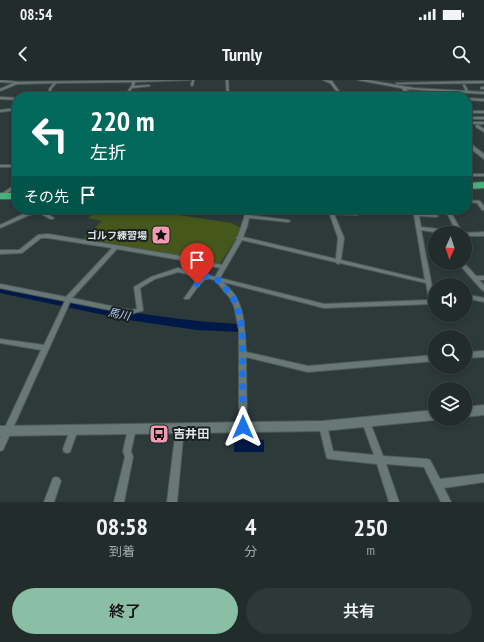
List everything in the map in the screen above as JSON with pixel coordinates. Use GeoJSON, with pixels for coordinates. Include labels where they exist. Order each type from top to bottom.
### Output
{"type":"FeatureCollection","features":[{"type":"Feature","properties":{"kind":"highway"},"geometry":{"type":"LineString","coordinates":[[472,187],[484,187]]}},
{"type":"Feature","properties":{"kind":"highway"},"geometry":{"type":"LineString","coordinates":[[0,197],[12,196]]}},
{"type":"Feature","properties":{"kind":"highway"},"geometry":{"type":"LineString","coordinates":[[0,197],[12,198]]}},
{"type":"Feature","properties":{"kind":"street"},"geometry":{"type":"LineString","coordinates":[[0,90],[24,80]]}},
{"type":"Feature","properties":{"kind":"street"},"geometry":{"type":"LineString","coordinates":[[128,92],[132,87],[133,80]]}},
{"type":"Feature","properties":{"kind":"street"},"geometry":{"type":"LineString","coordinates":[[0,82],[188,80]]}},
{"type":"Feature","properties":{"kind":"street"},"geometry":{"type":"LineString","coordinates":[[192,85],[193,80]]}},
{"type":"Feature","properties":{"kind":"street"},"geometry":{"type":"LineString","coordinates":[[227,80],[228,92]]}},
{"type":"Feature","properties":{"kind":"street"},"geometry":{"type":"LineString","coordinates":[[324,80],[331,82],[338,92]]}},
{"type":"Feature","properties":{"kind":"street"},"geometry":{"type":"LineString","coordinates":[[360,80],[421,90],[430,88],[468,92]]}},
{"type":"Feature","properties":{"kind":"street"},"geometry":{"type":"LineString","coordinates":[[436,80],[448,91]]}},
{"type":"Feature","properties":{"kind":"street"},"geometry":{"type":"LineString","coordinates":[[395,81],[408,92]]}},
{"type":"Feature","properties":{"kind":"street"},"geometry":{"type":"LineString","coordinates":[[395,81],[412,83],[482,82]]}},
{"type":"Feature","properties":{"kind":"street"},"geometry":{"type":"LineString","coordinates":[[50,92],[50,88],[56,82]]}},
{"type":"Feature","properties":{"kind":"street"},"geometry":{"type":"LineString","coordinates":[[427,82],[433,92]]}},
{"type":"Feature","properties":{"kind":"street"},"geometry":{"type":"LineString","coordinates":[[412,83],[421,90]]}},
{"type":"Feature","properties":{"kind":"street"},"geometry":{"type":"LineString","coordinates":[[132,87],[149,86]]}},
{"type":"Feature","properties":{"kind":"street"},"geometry":{"type":"LineString","coordinates":[[464,86],[468,92]]}},
{"type":"Feature","properties":{"kind":"street"},"geometry":{"type":"LineString","coordinates":[[472,92],[484,93]]}},
{"type":"Feature","properties":{"kind":"street"},"geometry":{"type":"LineString","coordinates":[[0,98],[12,99]]}},
{"type":"Feature","properties":{"kind":"street"},"geometry":{"type":"LineString","coordinates":[[472,100],[484,100]]}},
{"type":"Feature","properties":{"kind":"street"},"geometry":{"type":"LineString","coordinates":[[0,110],[12,109]]}},
{"type":"Feature","properties":{"kind":"street"},"geometry":{"type":"LineString","coordinates":[[472,112],[484,112]]}},
{"type":"Feature","properties":{"kind":"street"},"geometry":{"type":"LineString","coordinates":[[472,118],[484,118]]}},
{"type":"Feature","properties":{"kind":"street"},"geometry":{"type":"LineString","coordinates":[[472,125],[484,124]]}},
{"type":"Feature","properties":{"kind":"street"},"geometry":{"type":"LineString","coordinates":[[472,126],[484,124]]}},
{"type":"Feature","properties":{"kind":"street"},"geometry":{"type":"LineString","coordinates":[[477,126],[484,131]]}},
{"type":"Feature","properties":{"kind":"street"},"geometry":{"type":"LineString","coordinates":[[472,146],[484,157]]}},
{"type":"Feature","properties":{"kind":"street"},"geometry":{"type":"LineString","coordinates":[[0,166],[12,166]]}},
{"type":"Feature","properties":{"kind":"street"},"geometry":{"type":"LineString","coordinates":[[472,175],[484,175]]}},
{"type":"Feature","properties":{"kind":"street"},"geometry":{"type":"LineString","coordinates":[[0,197],[12,189]]}},
{"type":"Feature","properties":{"kind":"street"},"geometry":{"type":"LineString","coordinates":[[472,201],[478,202],[484,209]]}},
{"type":"Feature","properties":{"kind":"street"},"geometry":{"type":"LineString","coordinates":[[0,227],[28,214]]}},
{"type":"Feature","properties":{"kind":"street"},"geometry":{"type":"LineString","coordinates":[[45,214],[52,218]]}},
{"type":"Feature","properties":{"kind":"street"},"geometry":{"type":"LineString","coordinates":[[332,214],[341,238],[338,262]]}},
{"type":"Feature","properties":{"kind":"street"},"geometry":{"type":"LineString","coordinates":[[239,238],[428,282],[416,214]]}},
{"type":"Feature","properties":{"kind":"street"},"geometry":{"type":"LineString","coordinates":[[450,214],[456,226]]}},
{"type":"Feature","properties":{"kind":"street"},"geometry":{"type":"LineString","coordinates":[[217,279],[244,229],[248,216],[288,221]]}},
{"type":"Feature","properties":{"kind":"street"},"geometry":{"type":"LineString","coordinates":[[418,228],[428,230]]}},
{"type":"Feature","properties":{"kind":"street"},"geometry":{"type":"LineString","coordinates":[[472,234],[484,234]]}},
{"type":"Feature","properties":{"kind":"street"},"geometry":{"type":"LineString","coordinates":[[0,252],[20,252],[37,238],[43,236],[181,258],[223,268]]}},
{"type":"Feature","properties":{"kind":"street"},"geometry":{"type":"LineString","coordinates":[[0,447],[4,431],[70,296],[116,247]]}},
{"type":"Feature","properties":{"kind":"street"},"geometry":{"type":"LineString","coordinates":[[178,270],[181,258]]}},
{"type":"Feature","properties":{"kind":"street"},"geometry":{"type":"LineString","coordinates":[[0,286],[67,302],[130,312],[140,310],[137,287],[153,278],[178,270],[324,306],[428,302]]}},
{"type":"Feature","properties":{"kind":"street"},"geometry":{"type":"LineString","coordinates":[[467,270],[484,289]]}},
{"type":"Feature","properties":{"kind":"street"},"geometry":{"type":"LineString","coordinates":[[187,298],[205,276]]}},
{"type":"Feature","properties":{"kind":"street"},"geometry":{"type":"LineString","coordinates":[[474,278],[484,278]]}},
{"type":"Feature","properties":{"kind":"street"},"geometry":{"type":"LineString","coordinates":[[217,279],[233,297],[237,306],[242,330],[243,427]]}},
{"type":"Feature","properties":{"kind":"street"},"geometry":{"type":"LineString","coordinates":[[472,297],[484,300]]}},
{"type":"Feature","properties":{"kind":"street"},"geometry":{"type":"LineString","coordinates":[[0,341],[45,348]]}},
{"type":"Feature","properties":{"kind":"street"},"geometry":{"type":"LineString","coordinates":[[242,354],[308,368],[428,359]]}},
{"type":"Feature","properties":{"kind":"street"},"geometry":{"type":"LineString","coordinates":[[472,355],[484,354]]}},
{"type":"Feature","properties":{"kind":"street"},"geometry":{"type":"LineString","coordinates":[[472,411],[484,410]]}},
{"type":"Feature","properties":{"kind":"street"},"geometry":{"type":"LineString","coordinates":[[4,431],[323,426],[428,416]]}},
{"type":"Feature","properties":{"kind":"street"},"geometry":{"type":"LineString","coordinates":[[366,422],[394,502]]}},
{"type":"Feature","properties":{"kind":"street"},"geometry":{"type":"LineString","coordinates":[[323,426],[330,455],[427,464],[446,502]]}},
{"type":"Feature","properties":{"kind":"street"},"geometry":{"type":"LineString","coordinates":[[172,502],[180,428]]}},
{"type":"Feature","properties":{"kind":"street"},"geometry":{"type":"LineString","coordinates":[[119,502],[129,457],[127,451],[132,429]]}},
{"type":"Feature","properties":{"kind":"street"},"geometry":{"type":"LineString","coordinates":[[67,449],[74,430]]}},
{"type":"Feature","properties":{"kind":"street"},"geometry":{"type":"LineString","coordinates":[[438,484],[484,478]]}},
{"type":"Feature","properties":{"kind":"street"},"geometry":{"type":"LineString","coordinates":[[49,502],[56,481]]}},
{"type":"Feature","properties":{"kind":"green space"},"geometry":{"type":"Polygon","coordinates":[[[92,214],[172,214],[232,223],[242,229],[219,265],[82,240],[102,221],[88,218],[92,214]]]}},
{"type":"Feature","properties":{"kind":"water"},"geometry":{"type":"Polygon","coordinates":[[[234,440],[264,440],[264,452],[234,452],[234,440]]]}},
{"type":"Feature","properties":{"kind":"waterway","name":"馬川"},"geometry":{"type":"LineString","coordinates":[[0,290],[128,316],[197,326],[240,328]]}},
{"type":"Feature","properties":{"kind":"place","name":"ゴルフ練習場"},"geometry":{"type":"Point","coordinates":[161,235]}},
{"type":"Feature","properties":{"kind":"place","name":"吉井田"},"geometry":{"type":"Point","coordinates":[159,434]}},
{"type":"Feature","properties":{"kind":"route"},"geometry":{"type":"LineString","coordinates":[[197,284],[205,276],[217,279],[233,297],[237,306],[242,330],[243,427]]}}]}
